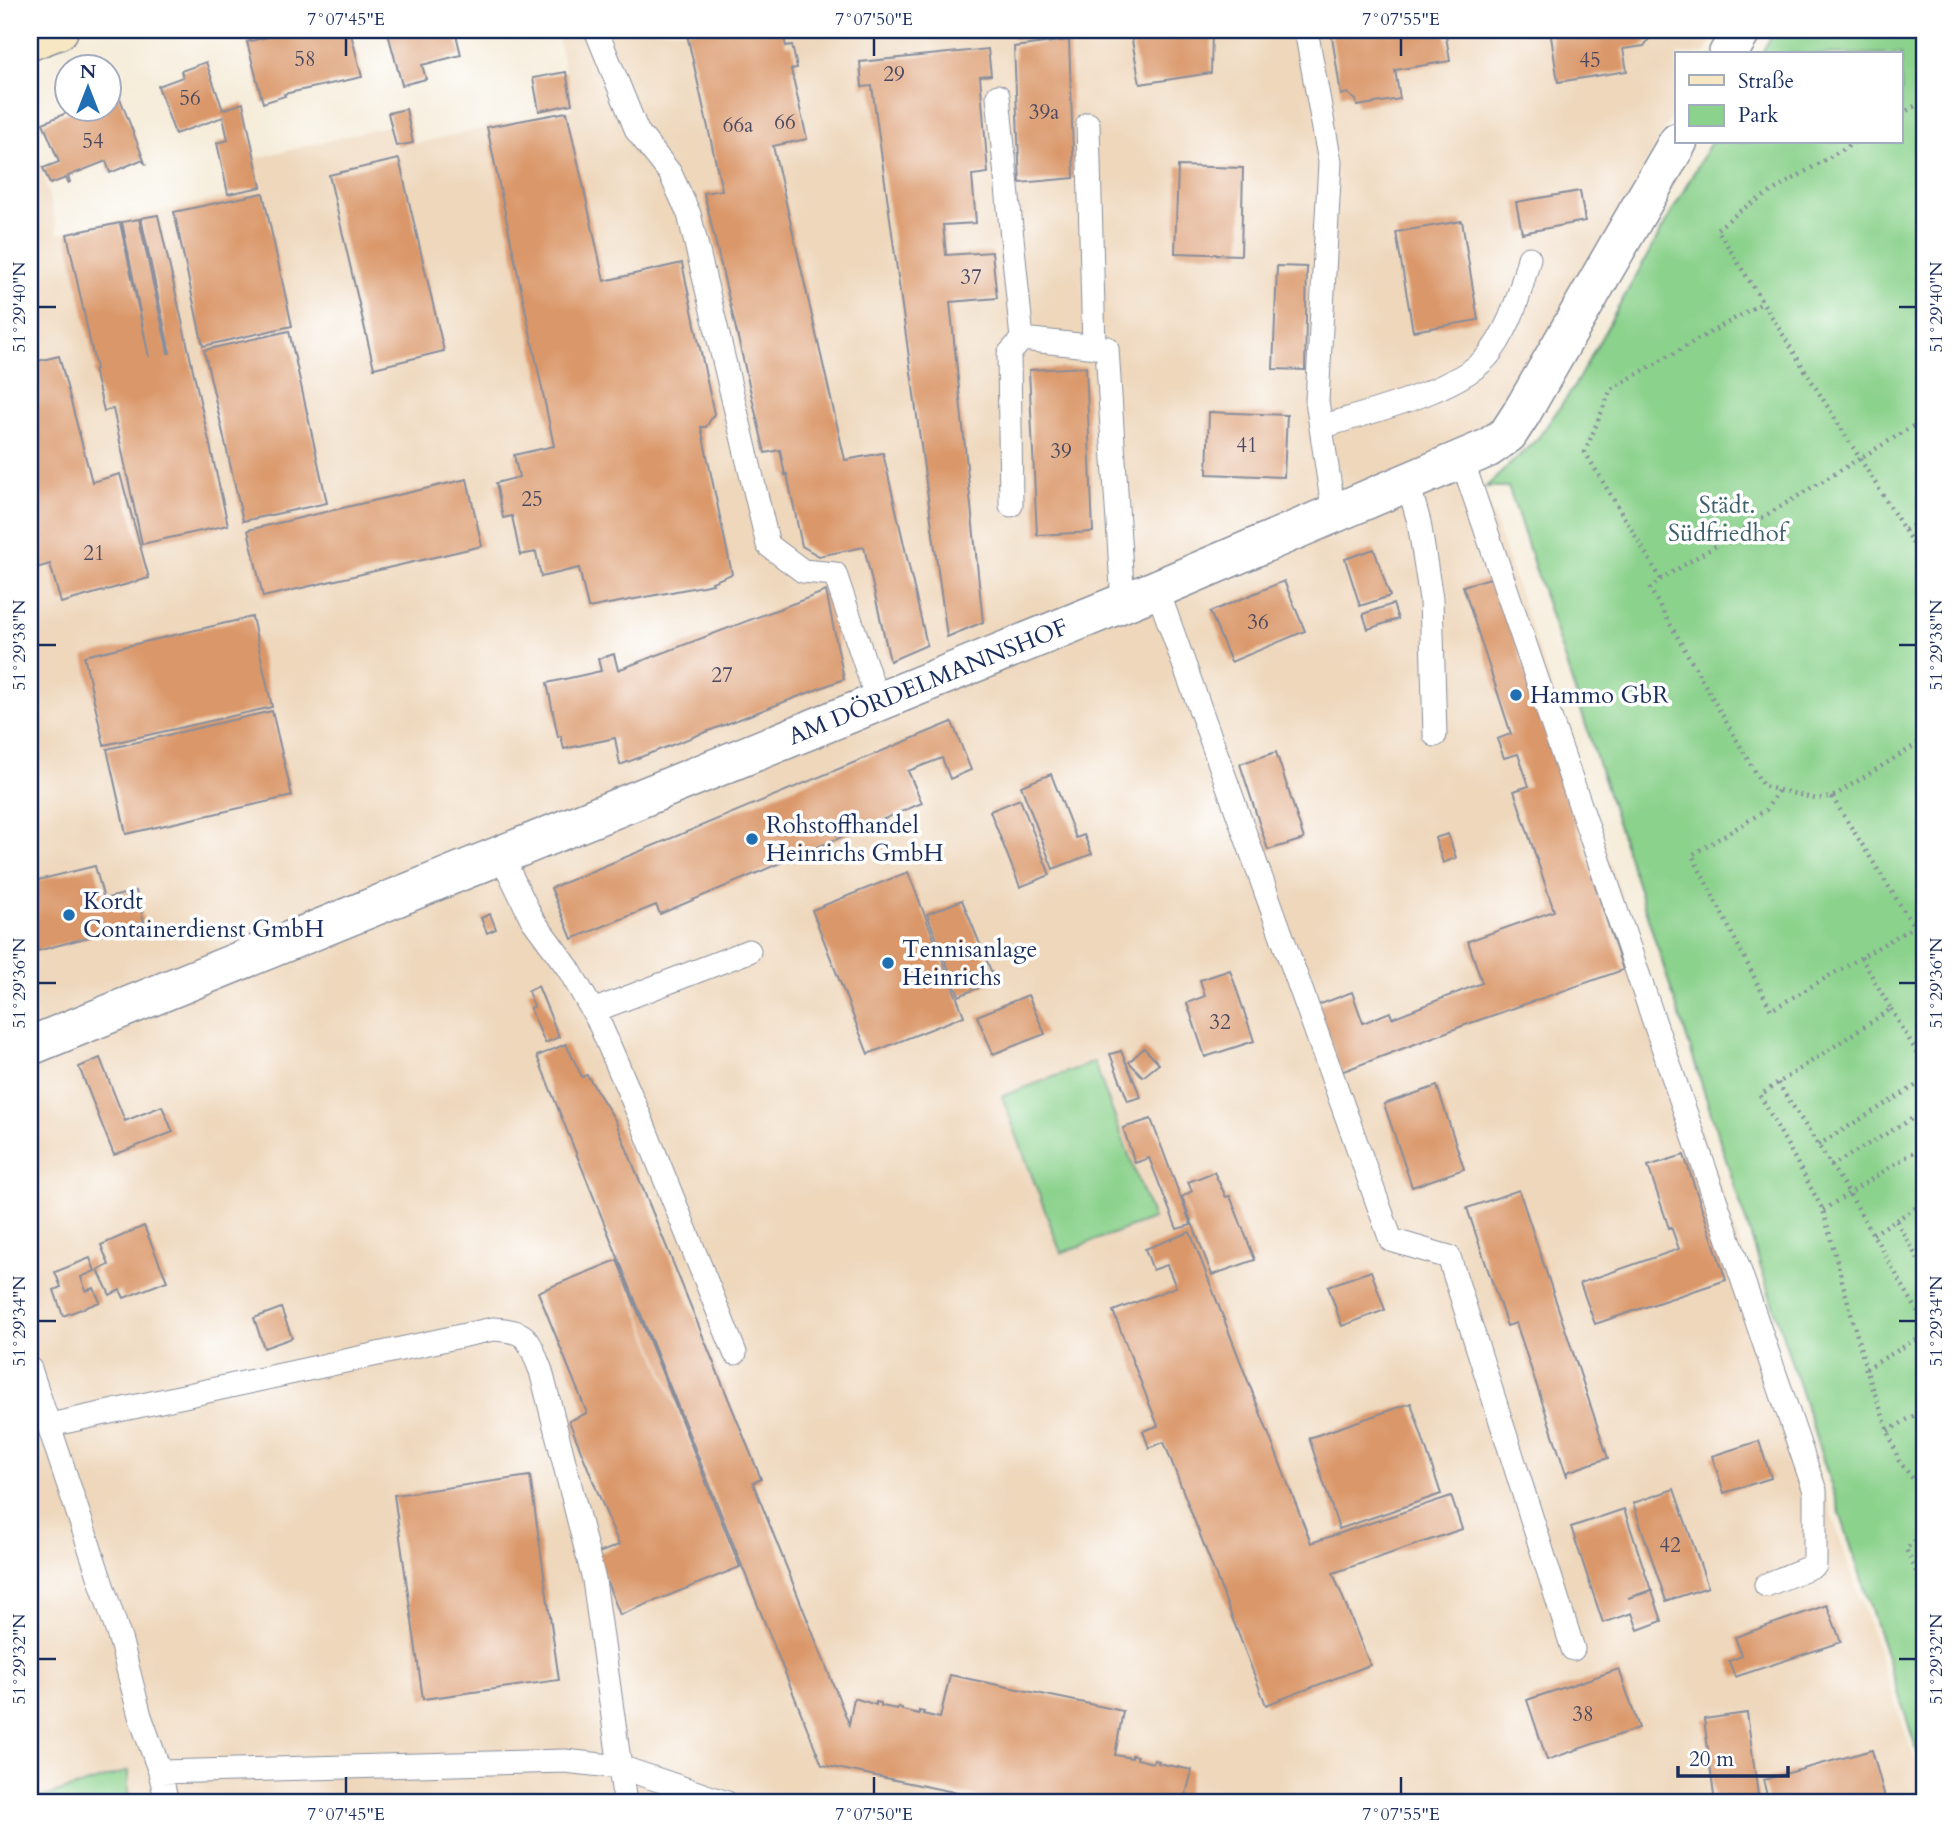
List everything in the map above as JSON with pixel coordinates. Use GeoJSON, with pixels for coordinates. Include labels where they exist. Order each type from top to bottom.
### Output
{"type":"FeatureCollection","features":[{"type":"Feature","properties":{"kind":"street"},"geometry":{"type":"LineString","coordinates":[[1729,52],[1742,30]]}},
{"type":"Feature","properties":{"kind":"street","name":"AM DÖRDELMANNSHOF"},"geometry":{"type":"LineString","coordinates":[[30,1046],[1140,596],[1488,448],[1508,434],[1677,144]]}},
{"type":"Feature","properties":{"kind":"lane"},"geometry":{"type":"LineString","coordinates":[[596,30],[637,131],[670,173],[690,214],[768,545],[803,571],[835,573],[878,702]]}},
{"type":"Feature","properties":{"kind":"lane"},"geometry":{"type":"LineString","coordinates":[[1306,30],[1330,162],[1317,401],[1334,514]]}},
{"type":"Feature","properties":{"kind":"lane"},"geometry":{"type":"LineString","coordinates":[[998,96],[1022,339],[1009,354],[1011,505]]}},
{"type":"Feature","properties":{"kind":"lane"},"geometry":{"type":"LineString","coordinates":[[1088,124],[1094,346]]}},
{"type":"Feature","properties":{"kind":"lane"},"geometry":{"type":"LineString","coordinates":[[1321,427],[1425,392],[1462,376],[1490,354],[1515,311],[1529,258]]}},
{"type":"Feature","properties":{"kind":"lane"},"geometry":{"type":"LineString","coordinates":[[1022,339],[1107,348],[1140,596],[1391,1240],[1449,1257],[1573,1649]]}},
{"type":"Feature","properties":{"kind":"lane"},"geometry":{"type":"LineString","coordinates":[[1462,460],[1815,1491],[1815,1565],[1766,1585]]}},
{"type":"Feature","properties":{"kind":"lane"},"geometry":{"type":"LineString","coordinates":[[1408,484],[1419,522],[1431,599],[1436,735]]}},
{"type":"Feature","properties":{"kind":"lane"},"geometry":{"type":"LineString","coordinates":[[501,855],[532,919],[568,968],[593,1011],[640,1117],[735,1353]]}},
{"type":"Feature","properties":{"kind":"lane"},"geometry":{"type":"LineString","coordinates":[[593,1011],[749,951]]}},
{"type":"Feature","properties":{"kind":"lane"},"geometry":{"type":"LineString","coordinates":[[50,1425],[493,1329],[515,1331],[528,1340],[541,1371],[594,1580],[625,1803]]}},
{"type":"Feature","properties":{"kind":"lane"},"geometry":{"type":"LineString","coordinates":[[30,1369],[121,1642],[167,1803]]}},
{"type":"Feature","properties":{"kind":"lane"},"geometry":{"type":"LineString","coordinates":[[160,1772],[565,1761],[620,1767],[727,1803]]}},
{"type":"Feature","properties":{"kind":"path"},"geometry":{"type":"LineString","coordinates":[[1902,113],[1925,100]]}},
{"type":"Feature","properties":{"kind":"path"},"geometry":{"type":"LineString","coordinates":[[1852,144],[1744,208],[1717,229],[1925,563]]}},
{"type":"Feature","properties":{"kind":"path"},"geometry":{"type":"LineString","coordinates":[[1661,579],[1585,452],[1611,389],[1762,303]]}},
{"type":"Feature","properties":{"kind":"path"},"geometry":{"type":"LineString","coordinates":[[1925,419],[1661,579],[1650,589],[1763,786],[1816,799],[1832,797],[1925,739]]}},
{"type":"Feature","properties":{"kind":"path"},"geometry":{"type":"LineString","coordinates":[[1905,530],[1925,519]]}},
{"type":"Feature","properties":{"kind":"path"},"geometry":{"type":"LineString","coordinates":[[1778,791],[1766,810],[1692,855],[1771,1010],[1925,920]]}},
{"type":"Feature","properties":{"kind":"path"},"geometry":{"type":"LineString","coordinates":[[1832,797],[1925,944]]}},
{"type":"Feature","properties":{"kind":"path"},"geometry":{"type":"LineString","coordinates":[[1861,957],[1925,1066]]}},
{"type":"Feature","properties":{"kind":"path"},"geometry":{"type":"LineString","coordinates":[[1891,1009],[1760,1095],[1823,1210],[1866,1369],[1888,1431],[1899,1461],[1925,1494]]}},
{"type":"Feature","properties":{"kind":"path"},"geometry":{"type":"LineString","coordinates":[[1818,1146],[1925,1080]]}},
{"type":"Feature","properties":{"kind":"path"},"geometry":{"type":"LineString","coordinates":[[1778,1083],[1849,1193],[1925,1324]]}},
{"type":"Feature","properties":{"kind":"path"},"geometry":{"type":"LineString","coordinates":[[1831,1166],[1925,1111]]}},
{"type":"Feature","properties":{"kind":"path"},"geometry":{"type":"LineString","coordinates":[[1823,1210],[1925,1145]]}},
{"type":"Feature","properties":{"kind":"path"},"geometry":{"type":"LineString","coordinates":[[1873,1234],[1925,1202]]}},
{"type":"Feature","properties":{"kind":"path"},"geometry":{"type":"LineString","coordinates":[[1896,1220],[1925,1272]]}},
{"type":"Feature","properties":{"kind":"path"},"geometry":{"type":"LineString","coordinates":[[1866,1369],[1925,1334]]}},
{"type":"Feature","properties":{"kind":"path"},"geometry":{"type":"LineString","coordinates":[[1888,1431],[1925,1409]]}},
{"type":"Feature","properties":{"kind":"path"},"geometry":{"type":"LineString","coordinates":[[1925,1531],[1906,1549],[1925,1592]]}},
{"type":"Feature","properties":{"kind":"shaded area"},"geometry":{"type":"Polygon","coordinates":[[[557,30],[922,30],[924,39],[1003,30],[1717,30],[1705,52],[1675,52],[1675,110],[1518,407],[1469,446],[1925,1790],[1925,1803],[128,1803],[128,1771],[30,1801],[30,141],[40,163],[59,234],[263,188],[257,158],[388,126],[395,148],[572,109],[557,30]]]}},
{"type":"Feature","properties":{"kind":"green space","name":"Städt. Südfriedhof"},"geometry":{"type":"Polygon","coordinates":[[[1775,30],[1925,30],[1925,1776],[1517,512],[1508,487],[1486,487],[1538,438],[1572,390],[1710,144],[1902,144],[1902,52],[1762,52],[1775,30]]]}},
{"type":"Feature","properties":{"kind":"green space"},"geometry":{"type":"Polygon","coordinates":[[[1094,1062],[1153,1219],[1061,1253],[1002,1096],[1094,1062]]]}},
{"type":"Feature","properties":{"kind":"green space"},"geometry":{"type":"Polygon","coordinates":[[[128,1771],[128,1803],[30,1803],[30,1801],[128,1771]]]}},
{"type":"Feature","properties":{"kind":"building"},"geometry":{"type":"Polygon","coordinates":[[[294,30],[350,30],[362,77],[284,94],[285,96],[263,103],[247,42],[294,30]]]}},
{"type":"Feature","properties":{"kind":"building"},"geometry":{"type":"Polygon","coordinates":[[[387,30],[455,30],[461,55],[422,65],[426,79],[402,85],[387,30]]]}},
{"type":"Feature","properties":{"kind":"building"},"geometry":{"type":"Polygon","coordinates":[[[686,30],[782,30],[786,46],[792,45],[797,68],[791,69],[807,139],[773,146],[845,460],[883,453],[927,645],[890,661],[864,547],[819,556],[802,546],[780,450],[765,453],[704,193],[722,190],[686,30]]]}},
{"type":"Feature","properties":{"kind":"building"},"geometry":{"type":"Polygon","coordinates":[[[1013,30],[1051,30],[1051,35],[1013,39],[1013,30]]]}},
{"type":"Feature","properties":{"kind":"building"},"geometry":{"type":"Polygon","coordinates":[[[1107,30],[1146,30],[1146,33],[1163,30],[1212,30],[1211,73],[1140,84],[1131,35],[1107,39],[1107,30]]]}},
{"type":"Feature","properties":{"kind":"building"},"geometry":{"type":"Polygon","coordinates":[[[1331,30],[1445,30],[1450,61],[1395,70],[1400,99],[1357,106],[1356,100],[1347,93],[1341,95],[1331,30]]]}},
{"type":"Feature","properties":{"kind":"building"},"geometry":{"type":"Polygon","coordinates":[[[1550,30],[1655,30],[1644,46],[1623,49],[1627,71],[1558,82],[1550,30]]]}},
{"type":"Feature","properties":{"kind":"building"},"geometry":{"type":"Polygon","coordinates":[[[1069,40],[1074,178],[1020,183],[1014,47],[1069,40]]]}},
{"type":"Feature","properties":{"kind":"building"},"geometry":{"type":"Polygon","coordinates":[[[988,49],[991,75],[980,76],[988,173],[972,175],[976,223],[943,225],[946,255],[992,252],[997,298],[950,302],[983,622],[947,637],[872,86],[862,87],[860,62],[988,49]]]}},
{"type":"Feature","properties":{"kind":"building"},"geometry":{"type":"Polygon","coordinates":[[[206,62],[223,110],[243,103],[261,187],[228,194],[217,143],[228,140],[223,117],[175,134],[158,86],[183,77],[181,71],[206,62]]]}},
{"type":"Feature","properties":{"kind":"building"},"geometry":{"type":"Polygon","coordinates":[[[566,72],[572,104],[539,111],[533,78],[566,72]]]}},
{"type":"Feature","properties":{"kind":"building"},"geometry":{"type":"Polygon","coordinates":[[[122,103],[145,163],[141,160],[110,173],[106,161],[68,176],[68,183],[66,178],[50,184],[43,168],[59,162],[43,123],[52,119],[52,122],[122,122],[122,103]]]}},
{"type":"Feature","properties":{"kind":"building"},"geometry":{"type":"Polygon","coordinates":[[[406,109],[413,143],[396,146],[388,113],[406,109]]]}},
{"type":"Feature","properties":{"kind":"building"},"geometry":{"type":"Polygon","coordinates":[[[567,112],[604,281],[682,263],[714,414],[706,427],[701,427],[732,574],[712,582],[713,584],[588,608],[579,568],[541,577],[536,552],[520,555],[512,516],[503,518],[496,483],[519,477],[514,455],[554,446],[487,127],[567,112]]]}},
{"type":"Feature","properties":{"kind":"building"},"geometry":{"type":"Polygon","coordinates":[[[399,159],[444,351],[374,368],[329,175],[399,159]]]}},
{"type":"Feature","properties":{"kind":"building"},"geometry":{"type":"Polygon","coordinates":[[[1178,166],[1243,168],[1241,255],[1175,253],[1178,166]]]}},
{"type":"Feature","properties":{"kind":"building"},"geometry":{"type":"Polygon","coordinates":[[[1580,191],[1585,221],[1522,233],[1516,202],[1580,191]]]}},
{"type":"Feature","properties":{"kind":"building"},"geometry":{"type":"Polygon","coordinates":[[[263,193],[292,326],[203,346],[174,212],[263,193]]]}},
{"type":"Feature","properties":{"kind":"building"},"geometry":{"type":"Polygon","coordinates":[[[158,215],[228,525],[142,544],[113,409],[104,411],[94,370],[96,369],[67,234],[120,223],[149,357],[122,222],[139,219],[170,353],[141,218],[158,215]]]}},
{"type":"Feature","properties":{"kind":"building"},"geometry":{"type":"Polygon","coordinates":[[[1462,221],[1478,320],[1413,331],[1396,232],[1462,221]]]}},
{"type":"Feature","properties":{"kind":"building"},"geometry":{"type":"Polygon","coordinates":[[[1277,266],[1307,267],[1305,370],[1273,369],[1277,266]]]}},
{"type":"Feature","properties":{"kind":"building"},"geometry":{"type":"Polygon","coordinates":[[[289,331],[327,503],[243,521],[204,350],[289,331]]]}},
{"type":"Feature","properties":{"kind":"building"},"geometry":{"type":"Polygon","coordinates":[[[59,356],[92,482],[120,474],[149,578],[61,603],[50,564],[30,570],[30,363],[59,356]]]}},
{"type":"Feature","properties":{"kind":"building"},"geometry":{"type":"Polygon","coordinates":[[[1086,367],[1093,532],[1037,535],[1029,370],[1086,367]]]}},
{"type":"Feature","properties":{"kind":"building"},"geometry":{"type":"Polygon","coordinates":[[[1209,412],[1287,415],[1284,477],[1207,474],[1209,412]]]}},
{"type":"Feature","properties":{"kind":"building"},"geometry":{"type":"Polygon","coordinates":[[[467,479],[482,546],[263,597],[248,530],[467,479]]]}},
{"type":"Feature","properties":{"kind":"building"},"geometry":{"type":"Polygon","coordinates":[[[1374,549],[1390,596],[1360,606],[1345,559],[1374,549]]]}},
{"type":"Feature","properties":{"kind":"building"},"geometry":{"type":"Polygon","coordinates":[[[1494,577],[1623,970],[1341,1072],[1318,1005],[1352,992],[1363,1023],[1390,1012],[1392,1018],[1482,983],[1468,941],[1554,911],[1514,791],[1529,786],[1518,754],[1504,758],[1497,739],[1511,734],[1463,586],[1494,577]]]}},
{"type":"Feature","properties":{"kind":"building"},"geometry":{"type":"Polygon","coordinates":[[[1284,581],[1305,631],[1231,662],[1210,612],[1284,581]]]}},
{"type":"Feature","properties":{"kind":"building"},"geometry":{"type":"Polygon","coordinates":[[[826,591],[844,679],[620,765],[615,738],[564,749],[561,736],[558,737],[547,683],[601,671],[598,659],[614,654],[618,670],[826,591]]]}},
{"type":"Feature","properties":{"kind":"building"},"geometry":{"type":"Polygon","coordinates":[[[1393,604],[1398,619],[1368,629],[1363,614],[1393,604]]]}},
{"type":"Feature","properties":{"kind":"building"},"geometry":{"type":"Polygon","coordinates":[[[252,617],[272,707],[104,745],[84,656],[252,617]]]}},
{"type":"Feature","properties":{"kind":"building"},"geometry":{"type":"Polygon","coordinates":[[[272,711],[292,796],[126,834],[107,749],[272,711]]]}},
{"type":"Feature","properties":{"kind":"building"},"geometry":{"type":"Polygon","coordinates":[[[952,722],[971,770],[950,779],[942,758],[908,771],[922,803],[660,914],[656,905],[572,939],[551,888],[952,722]]]}},
{"type":"Feature","properties":{"kind":"building"},"geometry":{"type":"Polygon","coordinates":[[[1276,752],[1304,839],[1268,850],[1240,764],[1276,752]]]}},
{"type":"Feature","properties":{"kind":"building"},"geometry":{"type":"Polygon","coordinates":[[[1051,774],[1076,838],[1084,835],[1092,854],[1053,869],[1021,786],[1051,774]]]}},
{"type":"Feature","properties":{"kind":"building"},"geometry":{"type":"Polygon","coordinates":[[[1020,799],[1050,875],[1020,887],[990,811],[1020,799]]]}},
{"type":"Feature","properties":{"kind":"building"},"geometry":{"type":"Polygon","coordinates":[[[1448,834],[1456,858],[1443,863],[1435,838],[1448,834]]]}},
{"type":"Feature","properties":{"kind":"building","name":"Kordt Containerdienst GmbH"},"geometry":{"type":"Polygon","coordinates":[[[95,866],[104,899],[136,891],[144,922],[30,953],[30,882],[95,866]]]}},
{"type":"Feature","properties":{"kind":"building","name":"Tennisanlage Heinrichs"},"geometry":{"type":"Polygon","coordinates":[[[908,872],[964,1016],[868,1054],[812,910],[908,872]]]}},
{"type":"Feature","properties":{"kind":"building"},"geometry":{"type":"Polygon","coordinates":[[[962,900],[995,981],[959,996],[927,914],[962,900]]]}},
{"type":"Feature","properties":{"kind":"building"},"geometry":{"type":"Polygon","coordinates":[[[490,914],[496,929],[487,933],[481,918],[490,914]]]}},
{"type":"Feature","properties":{"kind":"building"},"geometry":{"type":"Polygon","coordinates":[[[1230,970],[1254,1041],[1205,1057],[1187,1003],[1205,996],[1200,980],[1230,970]]]}},
{"type":"Feature","properties":{"kind":"building"},"geometry":{"type":"Polygon","coordinates":[[[538,986],[559,1037],[545,1043],[530,1008],[534,1007],[528,991],[538,986]]]}},
{"type":"Feature","properties":{"kind":"building"},"geometry":{"type":"Polygon","coordinates":[[[1028,995],[1045,1034],[993,1054],[977,1016],[1028,995]]]}},
{"type":"Feature","properties":{"kind":"building"},"geometry":{"type":"Polygon","coordinates":[[[566,1044],[582,1077],[587,1075],[615,1120],[761,1479],[753,1483],[849,1724],[854,1698],[919,1714],[919,1711],[924,1712],[923,1714],[940,1718],[950,1675],[1123,1711],[1115,1755],[1132,1758],[1132,1755],[1153,1763],[1154,1760],[1192,1770],[1186,1795],[1222,1803],[1007,1803],[822,1765],[537,1056],[566,1044]]]}},
{"type":"Feature","properties":{"kind":"building"},"geometry":{"type":"Polygon","coordinates":[[[1144,1048],[1159,1064],[1143,1077],[1129,1062],[1144,1048]]]}},
{"type":"Feature","properties":{"kind":"building"},"geometry":{"type":"Polygon","coordinates":[[[1121,1051],[1141,1097],[1128,1101],[1110,1054],[1121,1051]]]}},
{"type":"Feature","properties":{"kind":"building"},"geometry":{"type":"Polygon","coordinates":[[[100,1058],[125,1121],[162,1106],[173,1132],[114,1155],[79,1067],[100,1058]]]}},
{"type":"Feature","properties":{"kind":"building"},"geometry":{"type":"Polygon","coordinates":[[[1437,1086],[1464,1169],[1412,1187],[1384,1104],[1437,1086]]]}},
{"type":"Feature","properties":{"kind":"building"},"geometry":{"type":"Polygon","coordinates":[[[1151,1119],[1191,1225],[1177,1229],[1149,1158],[1135,1163],[1123,1128],[1151,1119]]]}},
{"type":"Feature","properties":{"kind":"building"},"geometry":{"type":"Polygon","coordinates":[[[1684,1155],[1726,1280],[1595,1324],[1580,1283],[1679,1249],[1648,1166],[1684,1155]]]}},
{"type":"Feature","properties":{"kind":"building"},"geometry":{"type":"Polygon","coordinates":[[[1214,1172],[1226,1197],[1230,1196],[1255,1260],[1212,1275],[1182,1197],[1192,1191],[1188,1182],[1214,1172]]]}},
{"type":"Feature","properties":{"kind":"building"},"geometry":{"type":"Polygon","coordinates":[[[1519,1190],[1608,1458],[1567,1472],[1567,1477],[1516,1323],[1507,1326],[1467,1208],[1519,1190]]]}},
{"type":"Feature","properties":{"kind":"building"},"geometry":{"type":"Polygon","coordinates":[[[144,1226],[167,1281],[124,1298],[120,1290],[110,1295],[98,1270],[109,1265],[101,1245],[144,1226]]]}},
{"type":"Feature","properties":{"kind":"building"},"geometry":{"type":"Polygon","coordinates":[[[1190,1232],[1311,1543],[1451,1496],[1462,1529],[1333,1573],[1370,1665],[1266,1705],[1164,1442],[1149,1448],[1143,1431],[1158,1426],[1113,1311],[1176,1287],[1167,1265],[1153,1270],[1145,1249],[1190,1232]]]}},
{"type":"Feature","properties":{"kind":"building"},"geometry":{"type":"Polygon","coordinates":[[[90,1258],[95,1271],[81,1277],[86,1291],[94,1288],[100,1302],[63,1316],[54,1290],[61,1287],[55,1272],[90,1258]]]}},
{"type":"Feature","properties":{"kind":"building"},"geometry":{"type":"Polygon","coordinates":[[[617,1260],[740,1567],[620,1615],[596,1554],[619,1545],[569,1421],[587,1413],[538,1292],[617,1260]]]}},
{"type":"Feature","properties":{"kind":"building"},"geometry":{"type":"Polygon","coordinates":[[[1371,1271],[1385,1310],[1342,1326],[1328,1286],[1371,1271]]]}},
{"type":"Feature","properties":{"kind":"building"},"geometry":{"type":"Polygon","coordinates":[[[281,1308],[292,1338],[264,1348],[254,1318],[281,1308]]]}},
{"type":"Feature","properties":{"kind":"building"},"geometry":{"type":"Polygon","coordinates":[[[1411,1403],[1441,1494],[1339,1529],[1309,1438],[1411,1403]]]}},
{"type":"Feature","properties":{"kind":"building"},"geometry":{"type":"Polygon","coordinates":[[[1759,1441],[1771,1478],[1724,1493],[1712,1456],[1759,1441]]]}},
{"type":"Feature","properties":{"kind":"building"},"geometry":{"type":"Polygon","coordinates":[[[530,1476],[559,1680],[423,1699],[394,1495],[530,1476]]]}},
{"type":"Feature","properties":{"kind":"building"},"geometry":{"type":"Polygon","coordinates":[[[1674,1489],[1708,1587],[1666,1601],[1633,1503],[1674,1489]]]}},
{"type":"Feature","properties":{"kind":"building"},"geometry":{"type":"Polygon","coordinates":[[[1624,1509],[1651,1590],[1628,1598],[1652,1591],[1662,1621],[1638,1630],[1632,1613],[1603,1623],[1571,1527],[1624,1509]]]}},
{"type":"Feature","properties":{"kind":"building"},"geometry":{"type":"Polygon","coordinates":[[[1827,1605],[1841,1642],[1735,1677],[1729,1661],[1742,1656],[1735,1637],[1827,1605]]]}},
{"type":"Feature","properties":{"kind":"building"},"geometry":{"type":"Polygon","coordinates":[[[1619,1669],[1639,1728],[1547,1760],[1527,1700],[1619,1669]]]}},
{"type":"Feature","properties":{"kind":"building"},"geometry":{"type":"Polygon","coordinates":[[[1747,1713],[1759,1803],[1715,1803],[1704,1719],[1747,1713]]]}},
{"type":"Feature","properties":{"kind":"building"},"geometry":{"type":"Polygon","coordinates":[[[1872,1750],[1886,1801],[1769,1803],[1763,1780],[1872,1750]]]}},
{"type":"Feature","properties":{"kind":"place","name":"Hammo GbR"},"geometry":{"type":"Point","coordinates":[1516,695]}},
{"type":"Feature","properties":{"kind":"place","name":"Rohstoffhandel Heinrichs GmbH"},"geometry":{"type":"Point","coordinates":[752,839]}},
{"type":"Feature","properties":{"kind":"place","name":"Kordt Containerdienst GmbH"},"geometry":{"type":"Point","coordinates":[69,915]}},
{"type":"Feature","properties":{"kind":"place","name":"Tennisanlage Heinrichs"},"geometry":{"type":"Point","coordinates":[888,963]}}]}
